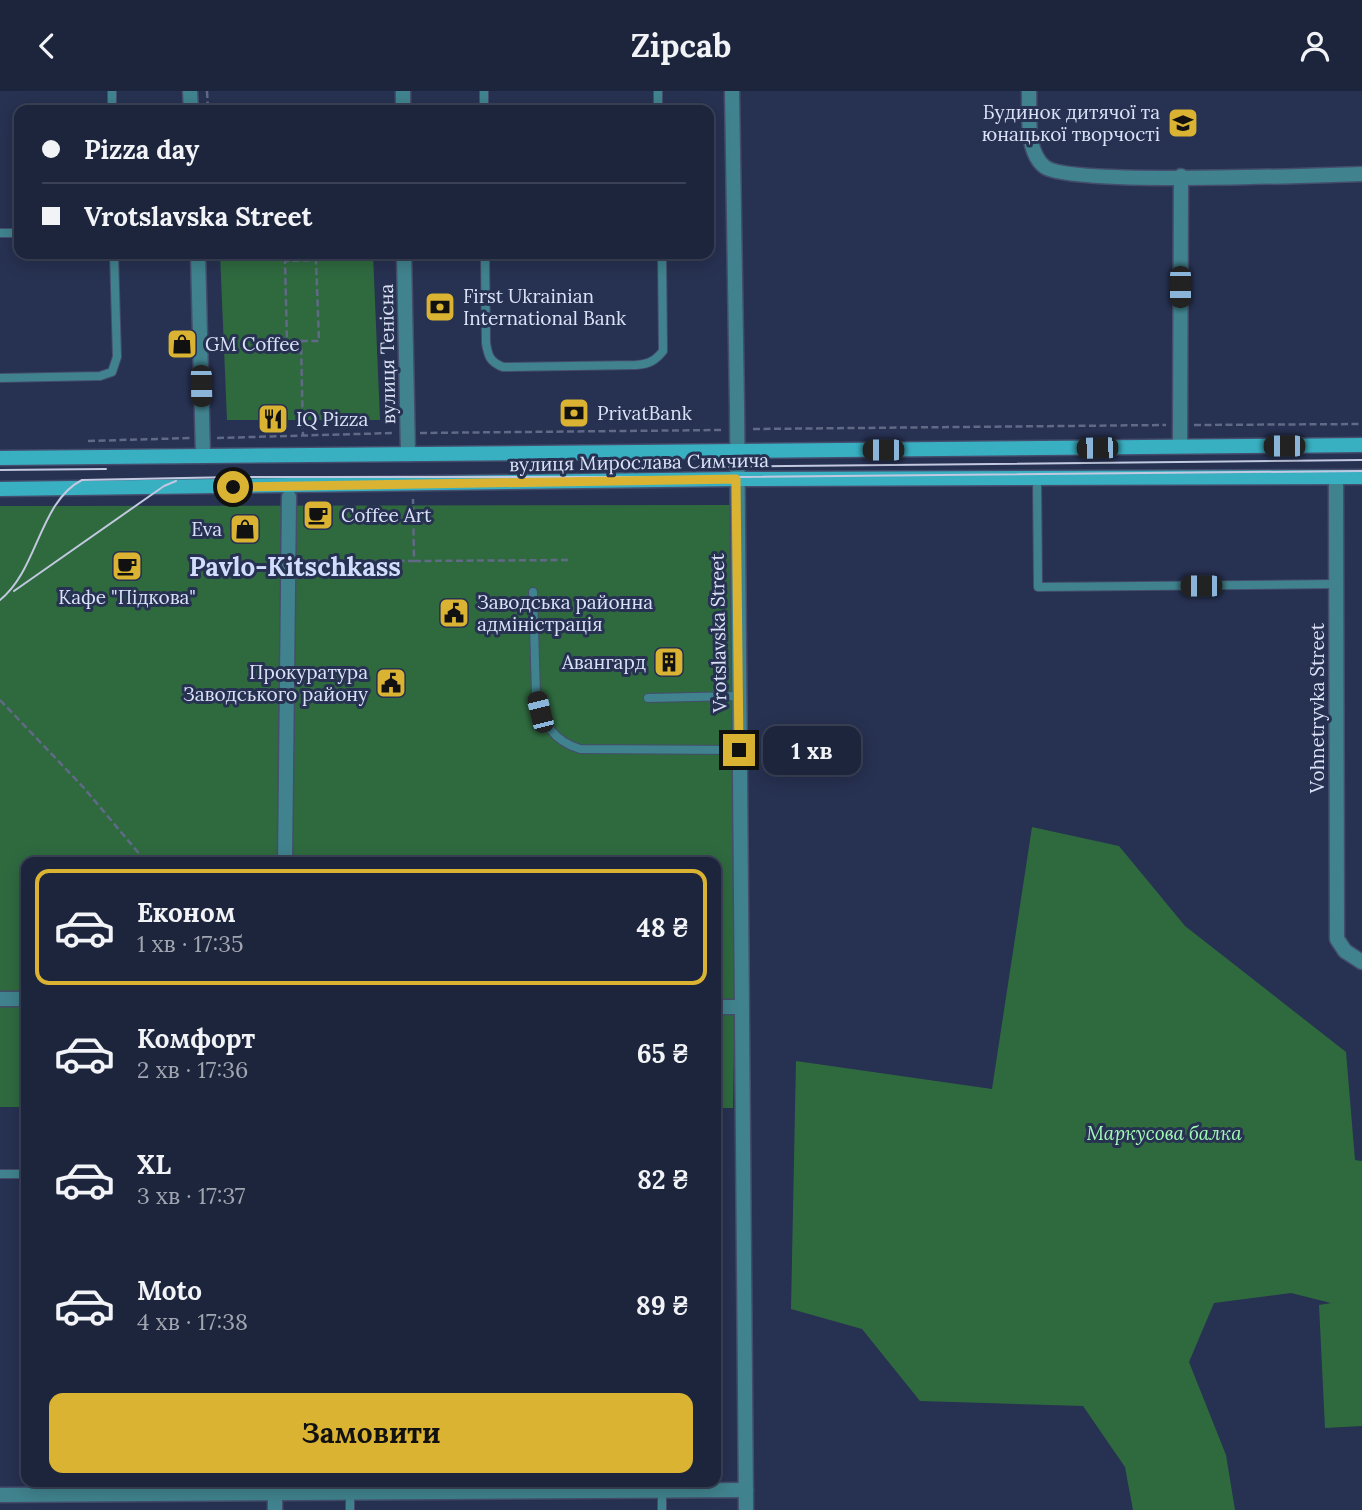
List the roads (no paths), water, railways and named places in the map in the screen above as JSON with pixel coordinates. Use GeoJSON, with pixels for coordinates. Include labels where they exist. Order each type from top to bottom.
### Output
{"type":"FeatureCollection","features":[{"type":"Feature","properties":{"kind":"street","name":"Vrotslavska Street"},"geometry":{"type":"LineString","coordinates":[[732,91],[746,1510]]}},
{"type":"Feature","properties":{"kind":"street"},"geometry":{"type":"LineString","coordinates":[[1029,91],[1034,154],[1048,169],[1103,177],[1362,174]]}},
{"type":"Feature","properties":{"kind":"street"},"geometry":{"type":"LineString","coordinates":[[1180,446],[1181,176]]}},
{"type":"Feature","properties":{"kind":"street"},"geometry":{"type":"LineString","coordinates":[[198,259],[203,456]]}},
{"type":"Feature","properties":{"kind":"street","name":"вулиця Тенісна"},"geometry":{"type":"LineString","coordinates":[[404,259],[408,454]]}},
{"type":"Feature","properties":{"kind":"street","name":"вулиця Мирослава Симчича"},"geometry":{"type":"LineString","coordinates":[[0,458],[1362,445]]}},
{"type":"Feature","properties":{"kind":"street","name":"вулиця Мирослава Симчича"},"geometry":{"type":"LineString","coordinates":[[0,489],[736,479],[1362,477]]}},
{"type":"Feature","properties":{"kind":"street","name":"Vohnetryvka Street"},"geometry":{"type":"LineString","coordinates":[[1336,478],[1338,939],[1345,951],[1362,962]]}},
{"type":"Feature","properties":{"kind":"street"},"geometry":{"type":"LineString","coordinates":[[285,857],[289,497]]}},
{"type":"Feature","properties":{"kind":"street"},"geometry":{"type":"LineString","coordinates":[[0,999],[21,999]]}},
{"type":"Feature","properties":{"kind":"street"},"geometry":{"type":"LineString","coordinates":[[721,1007],[741,1007]]}},
{"type":"Feature","properties":{"kind":"street"},"geometry":{"type":"LineString","coordinates":[[0,1495],[83,1488],[275,1488],[350,1493],[500,1487],[746,1490]]}},
{"type":"Feature","properties":{"kind":"street"},"geometry":{"type":"LineString","coordinates":[[275,1488],[275,1510]]}},
{"type":"Feature","properties":{"kind":"lane"},"geometry":{"type":"LineString","coordinates":[[0,378],[100,376],[112,372],[117,357],[114,259]]}},
{"type":"Feature","properties":{"kind":"lane"},"geometry":{"type":"LineString","coordinates":[[485,259],[488,357],[503,367],[636,365],[656,359],[663,351],[662,259]]}},
{"type":"Feature","properties":{"kind":"lane"},"geometry":{"type":"LineString","coordinates":[[1037,479],[1038,587],[1336,584]]}},
{"type":"Feature","properties":{"kind":"lane"},"geometry":{"type":"LineString","coordinates":[[533,592],[536,695],[540,712],[556,737],[566,745],[580,749],[739,750]]}},
{"type":"Feature","properties":{"kind":"lane"},"geometry":{"type":"LineString","coordinates":[[648,698],[738,696]]}},
{"type":"Feature","properties":{"kind":"lane"},"geometry":{"type":"LineString","coordinates":[[0,1174],[21,1174]]}},
{"type":"Feature","properties":{"kind":"lane"},"geometry":{"type":"LineString","coordinates":[[662,1491],[662,1510]]}},
{"type":"Feature","properties":{"kind":"lane"},"geometry":{"type":"LineString","coordinates":[[350,1493],[350,1510]]}},
{"type":"Feature","properties":{"kind":"tram line"},"geometry":{"type":"LineString","coordinates":[[701,467],[1362,460]]}},
{"type":"Feature","properties":{"kind":"tram line"},"geometry":{"type":"LineString","coordinates":[[0,470],[106,469]]}},
{"type":"Feature","properties":{"kind":"tram line"},"geometry":{"type":"LineString","coordinates":[[0,600],[23,572],[56,504],[68,490],[82,480],[1362,471]]}},
{"type":"Feature","properties":{"kind":"tram line"},"geometry":{"type":"LineString","coordinates":[[14,591],[164,486],[176,481]]}},
{"type":"Feature","properties":{"kind":"place","name":"Будинок дитячої та юнацької творчості"},"geometry":{"type":"Point","coordinates":[1183,123]}},
{"type":"Feature","properties":{"kind":"place","name":"First Ukrainian International Bank"},"geometry":{"type":"Point","coordinates":[440,307]}},
{"type":"Feature","properties":{"kind":"place","name":"GM Coffee"},"geometry":{"type":"Point","coordinates":[182,344]}},
{"type":"Feature","properties":{"kind":"place","name":"PrivatBank"},"geometry":{"type":"Point","coordinates":[574,413]}},
{"type":"Feature","properties":{"kind":"place","name":"IQ Pіzza"},"geometry":{"type":"Point","coordinates":[273,419]}},
{"type":"Feature","properties":{"kind":"place","name":"Coffee Art"},"geometry":{"type":"Point","coordinates":[318,515]}},
{"type":"Feature","properties":{"kind":"place","name":"Eva"},"geometry":{"type":"Point","coordinates":[245,529]}},
{"type":"Feature","properties":{"kind":"place","name":"Кафе \"Підкова\""},"geometry":{"type":"Point","coordinates":[127,566]}},
{"type":"Feature","properties":{"kind":"place","name":"Заводська районна адміністрація"},"geometry":{"type":"Point","coordinates":[454,613]}},
{"type":"Feature","properties":{"kind":"place","name":"Авангард"},"geometry":{"type":"Point","coordinates":[669,662]}},
{"type":"Feature","properties":{"kind":"place","name":"Прокуратура Заводського району"},"geometry":{"type":"Point","coordinates":[391,683]}},
{"type":"Feature","properties":{"kind":"district","name":"Pavlo-Kitschkass"},"geometry":{"type":"Point","coordinates":[295,566]}},
{"type":"Feature","properties":{"kind":"park label","name":"Маркусова балка"},"geometry":{"type":"Point","coordinates":[1164,1133]}}]}
